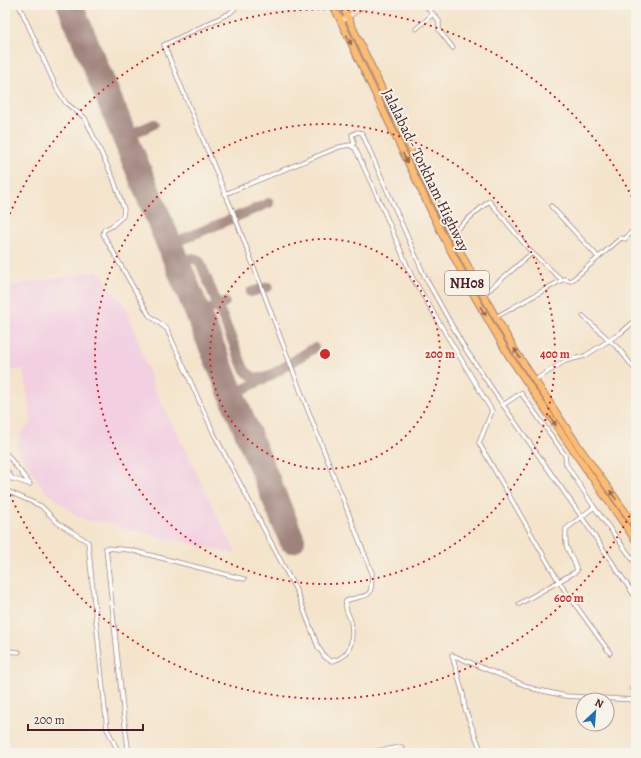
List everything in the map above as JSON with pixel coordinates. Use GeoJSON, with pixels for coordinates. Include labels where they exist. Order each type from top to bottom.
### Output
{"type":"FeatureCollection","features":[{"type":"Feature","properties":{"kind":"highway","name":"Jalalabad - Torkham Highway"},"geometry":{"type":"LineString","coordinates":[[333,5],[443,236],[475,297],[509,356],[636,541]]}},
{"type":"Feature","properties":{"kind":"highway","name":"Jalalabad - Torkham Highway"},"geometry":{"type":"LineString","coordinates":[[342,5],[451,234],[483,295],[516,352],[579,447],[636,527]]}},
{"type":"Feature","properties":{"kind":"street"},"geometry":{"type":"LineString","coordinates":[[19,5],[57,89],[66,103],[85,118],[115,184],[124,209],[123,216],[112,226],[104,230],[103,234],[149,315],[167,329],[214,434],[296,592],[318,647],[325,657],[331,661],[340,658],[347,652],[352,644],[351,621],[344,608],[346,601],[364,597],[370,592],[372,586],[372,573],[225,194],[164,45],[230,13],[238,5]]}},
{"type":"Feature","properties":{"kind":"street"},"geometry":{"type":"LineString","coordinates":[[340,22],[365,5]]}},
{"type":"Feature","properties":{"kind":"street"},"geometry":{"type":"LineString","coordinates":[[425,5],[439,21],[439,30],[453,48]]}},
{"type":"Feature","properties":{"kind":"street"},"geometry":{"type":"LineString","coordinates":[[416,29],[433,14]]}},
{"type":"Feature","properties":{"kind":"street"},"geometry":{"type":"LineString","coordinates":[[352,147],[354,142],[352,136],[357,132],[362,133],[425,277],[464,347],[636,598]]}},
{"type":"Feature","properties":{"kind":"street"},"geometry":{"type":"LineString","coordinates":[[225,194],[339,147],[350,145],[354,148],[365,168],[412,277],[492,412],[479,443],[559,582],[610,653]]}},
{"type":"Feature","properties":{"kind":"street"},"geometry":{"type":"LineString","coordinates":[[451,234],[489,201],[532,253],[562,280]]}},
{"type":"Feature","properties":{"kind":"street"},"geometry":{"type":"LineString","coordinates":[[551,206],[598,257]]}},
{"type":"Feature","properties":{"kind":"street"},"geometry":{"type":"LineString","coordinates":[[496,317],[564,279],[571,281],[621,238],[625,239],[628,237],[636,227]]}},
{"type":"Feature","properties":{"kind":"street"},"geometry":{"type":"LineString","coordinates":[[483,295],[532,253]]}},
{"type":"Feature","properties":{"kind":"street"},"geometry":{"type":"LineString","coordinates":[[584,316],[625,356],[636,371]]}},
{"type":"Feature","properties":{"kind":"street"},"geometry":{"type":"LineString","coordinates":[[535,380],[565,361],[585,356],[636,320]]}},
{"type":"Feature","properties":{"kind":"street"},"geometry":{"type":"LineString","coordinates":[[503,405],[521,393],[565,455],[566,464],[594,507],[636,564]]}},
{"type":"Feature","properties":{"kind":"street"},"geometry":{"type":"LineString","coordinates":[[5,452],[30,484],[5,476]]}},
{"type":"Feature","properties":{"kind":"street"},"geometry":{"type":"LineString","coordinates":[[5,468],[12,479]]}},
{"type":"Feature","properties":{"kind":"street"},"geometry":{"type":"LineString","coordinates":[[5,490],[41,506],[58,523],[88,542],[107,729],[119,753]]}},
{"type":"Feature","properties":{"kind":"street"},"geometry":{"type":"LineString","coordinates":[[520,604],[577,571],[575,562],[565,541],[566,529],[594,507]]}},
{"type":"Feature","properties":{"kind":"street"},"geometry":{"type":"LineString","coordinates":[[135,753],[128,748],[106,548],[130,550],[244,579]]}},
{"type":"Feature","properties":{"kind":"street"},"geometry":{"type":"LineString","coordinates":[[5,651],[18,652]]}},
{"type":"Feature","properties":{"kind":"street"},"geometry":{"type":"LineString","coordinates":[[482,753],[465,709],[463,694],[452,655],[534,689],[566,696],[636,700]]}},
{"type":"Feature","properties":{"kind":"street"},"geometry":{"type":"LineString","coordinates":[[365,753],[402,747]]}},
{"type":"Feature","properties":{"kind":"shaded area"},"geometry":{"type":"Polygon","coordinates":[[[98,271],[128,311],[153,386],[236,554],[122,528],[108,523],[81,518],[45,491],[17,449],[21,433],[32,423],[23,369],[5,371],[5,287],[98,271]]]}},
{"type":"Feature","properties":{"kind":"waterway"},"geometry":{"type":"LineString","coordinates":[[631,689],[636,689]]}},
{"type":"Feature","properties":{"kind":"taxiway"},"geometry":{"type":"LineString","coordinates":[[118,121],[122,127],[130,132],[138,131],[154,124]]}},
{"type":"Feature","properties":{"kind":"taxiway"},"geometry":{"type":"LineString","coordinates":[[133,157],[130,141],[135,132]]}},
{"type":"Feature","properties":{"kind":"taxiway"},"geometry":{"type":"LineString","coordinates":[[165,235],[171,241],[176,242],[269,203]]}},
{"type":"Feature","properties":{"kind":"taxiway"},"geometry":{"type":"LineString","coordinates":[[173,253],[172,246],[176,242]]}},
{"type":"Feature","properties":{"kind":"taxiway"},"geometry":{"type":"LineString","coordinates":[[178,264],[193,258],[200,262],[244,369],[252,376],[259,378],[270,376]]}},
{"type":"Feature","properties":{"kind":"taxiway"},"geometry":{"type":"LineString","coordinates":[[251,292],[268,287]]}},
{"type":"Feature","properties":{"kind":"taxiway"},"geometry":{"type":"LineString","coordinates":[[196,310],[203,313],[225,302]]}},
{"type":"Feature","properties":{"kind":"taxiway"},"geometry":{"type":"LineString","coordinates":[[202,324],[201,318],[203,313]]}},
{"type":"Feature","properties":{"kind":"taxiway"},"geometry":{"type":"LineString","coordinates":[[230,392],[236,393],[270,376],[314,348]]}},
{"type":"Feature","properties":{"kind":"runway"},"geometry":{"type":"LineString","coordinates":[[70,5],[292,540]]}}]}
